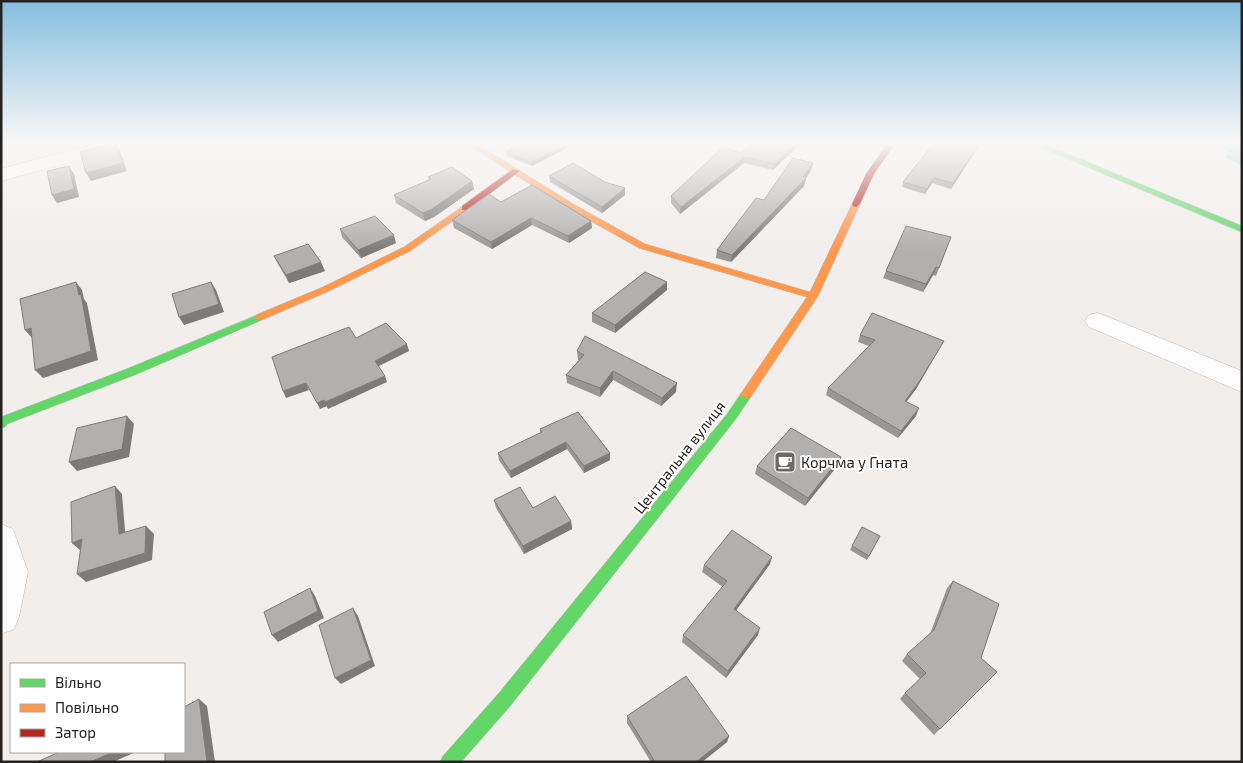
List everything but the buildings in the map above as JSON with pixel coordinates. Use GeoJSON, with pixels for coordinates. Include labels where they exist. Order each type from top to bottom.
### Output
{"type":"FeatureCollection","features":[{"type":"Feature","properties":{"kind":"street"},"geometry":{"type":"LineString","coordinates":[[1,424],[2,421],[132,371],[335,284],[407,249],[504,180]]}},
{"type":"Feature","properties":{"kind":"street"},"geometry":{"type":"LineString","coordinates":[[529,180],[572,207],[642,246],[813,296]]}},
{"type":"Feature","properties":{"kind":"street","name":"Центральна вулиця"},"geometry":{"type":"LineString","coordinates":[[449,762],[506,699],[731,417],[813,296],[867,180]]}},
{"type":"Feature","properties":{"kind":"street"},"geometry":{"type":"LineString","coordinates":[[1123,180],[1242,229]]}},
{"type":"Feature","properties":{"kind":"street"},"geometry":{"type":"LineString","coordinates":[[1098,321],[1242,382]]}},
{"type":"Feature","properties":{"kind":"street"},"geometry":{"type":"LineString","coordinates":[[1,539],[11,572],[1,618]]}},
{"type":"Feature","properties":{"kind":"traffic: fast"},"geometry":{"type":"LineString","coordinates":[[1123,180],[1242,229]]}},
{"type":"Feature","properties":{"kind":"traffic: fast"},"geometry":{"type":"LineString","coordinates":[[1,424],[2,421],[133,371],[260,317]]}},
{"type":"Feature","properties":{"kind":"traffic: fast"},"geometry":{"type":"LineString","coordinates":[[449,762],[505,699],[731,417],[746,395]]}},
{"type":"Feature","properties":{"kind":"traffic: slow"},"geometry":{"type":"LineString","coordinates":[[528,180],[572,207],[642,246],[813,296]]}},
{"type":"Feature","properties":{"kind":"traffic: slow"},"geometry":{"type":"LineString","coordinates":[[746,395],[813,296],[856,204]]}},
{"type":"Feature","properties":{"kind":"traffic: slow"},"geometry":{"type":"LineString","coordinates":[[260,317],[326,289],[407,249],[465,208]]}},
{"type":"Feature","properties":{"kind":"traffic: jam"},"geometry":{"type":"LineString","coordinates":[[465,208],[504,180]]}},
{"type":"Feature","properties":{"kind":"traffic: jam"},"geometry":{"type":"LineString","coordinates":[[856,204],[867,180]]}},
{"type":"Feature","properties":{"kind":"place","name":"Корчма у Гната"},"geometry":{"type":"Point","coordinates":[785,462]}}]}
